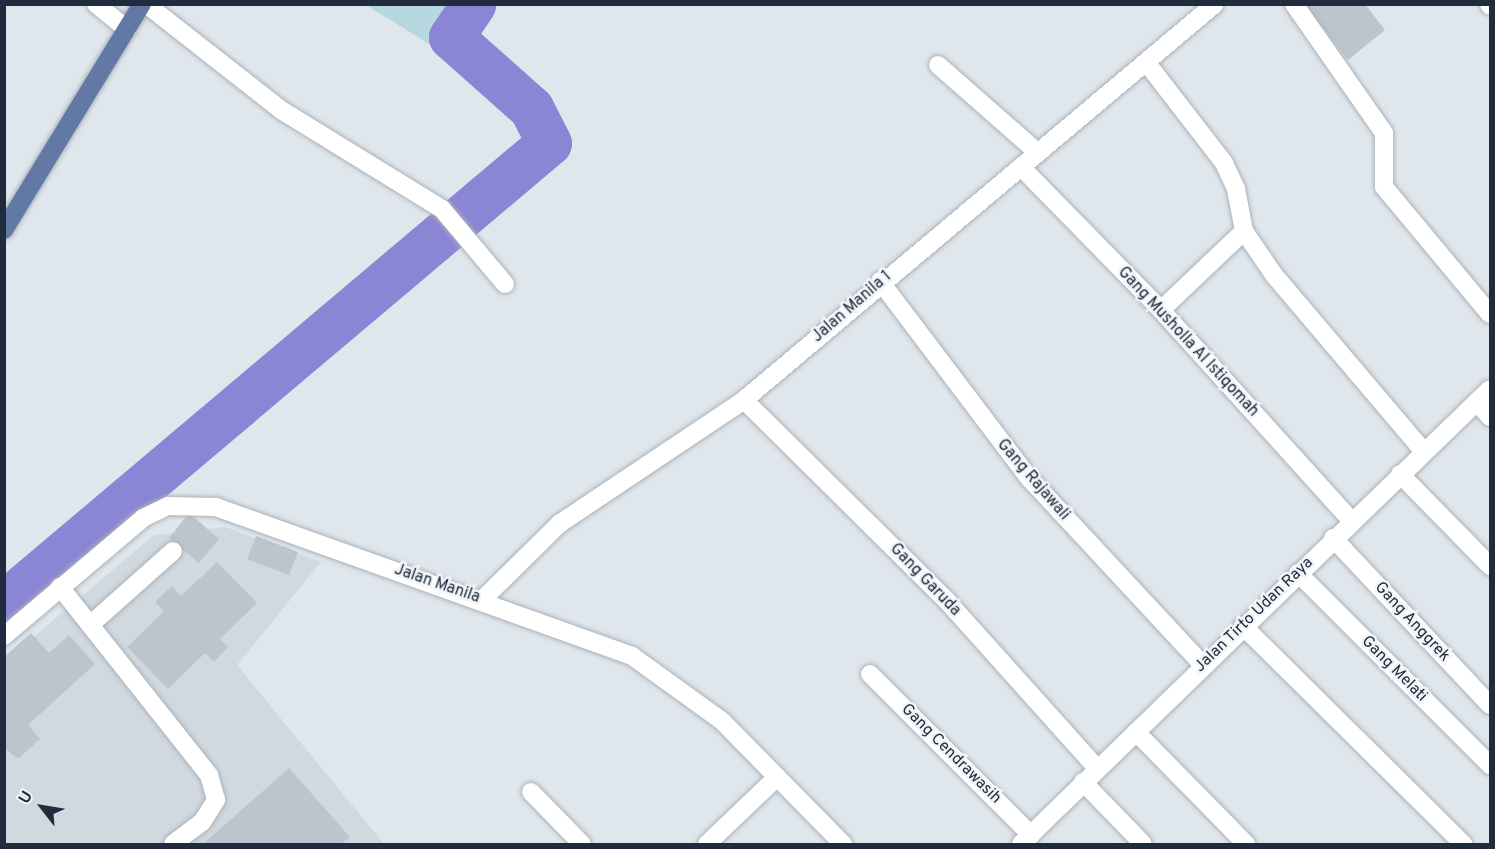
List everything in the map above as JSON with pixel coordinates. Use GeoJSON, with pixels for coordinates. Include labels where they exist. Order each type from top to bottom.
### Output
{"type":"FeatureCollection","features":[{"type":"Feature","properties":{"kind":"main road"},"geometry":{"type":"LineString","coordinates":[[4,230],[142,4]]}},
{"type":"Feature","properties":{"kind":"street"},"geometry":{"type":"LineString","coordinates":[[96,4],[127,29]]}},
{"type":"Feature","properties":{"kind":"street"},"geometry":{"type":"LineString","coordinates":[[146,4],[281,110],[442,209],[505,284]]}},
{"type":"Feature","properties":{"kind":"street","name":"Jalan Manila 1"},"geometry":{"type":"LineString","coordinates":[[483,599],[577,509],[744,400],[880,281],[1021,167],[1215,4]]}},
{"type":"Feature","properties":{"kind":"street"},"geometry":{"type":"LineString","coordinates":[[1294,4],[1384,133],[1384,187],[1491,314]]}},
{"type":"Feature","properties":{"kind":"street"},"geometry":{"type":"LineString","coordinates":[[1146,62],[1224,163],[1236,189],[1244,231],[1300,311],[1423,451]]}},
{"type":"Feature","properties":{"kind":"street"},"geometry":{"type":"LineString","coordinates":[[938,65],[1037,152]]}},
{"type":"Feature","properties":{"kind":"street","name":"Gang Musholla Al Istiqomah"},"geometry":{"type":"LineString","coordinates":[[1021,167],[1161,310],[1351,520]]}},
{"type":"Feature","properties":{"kind":"street"},"geometry":{"type":"LineString","coordinates":[[1161,310],[1244,231]]}},
{"type":"Feature","properties":{"kind":"street","name":"Gang Rajawali"},"geometry":{"type":"LineString","coordinates":[[880,281],[1030,479],[1203,665]]}},
{"type":"Feature","properties":{"kind":"street","name":"Jalan Tirto Udan Raya"},"geometry":{"type":"LineString","coordinates":[[1026,840],[1351,520],[1491,389]]}},
{"type":"Feature","properties":{"kind":"street","name":"Gang Garuda"},"geometry":{"type":"LineString","coordinates":[[744,400],[947,601],[1097,768]]}},
{"type":"Feature","properties":{"kind":"street"},"geometry":{"type":"LineString","coordinates":[[1477,402],[1491,417]]}},
{"type":"Feature","properties":{"kind":"street"},"geometry":{"type":"LineString","coordinates":[[1400,474],[1491,566]]}},
{"type":"Feature","properties":{"kind":"street","name":"Jalan Manila"},"geometry":{"type":"LineString","coordinates":[[4,636],[143,518],[168,506],[192,503],[216,507],[483,599],[653,668],[722,721],[843,844]]}},
{"type":"Feature","properties":{"kind":"street","name":"Gang Anggrek"},"geometry":{"type":"LineString","coordinates":[[1334,538],[1491,705]]}},
{"type":"Feature","properties":{"kind":"street"},"geometry":{"type":"LineString","coordinates":[[90,625],[173,551]]}},
{"type":"Feature","properties":{"kind":"street","name":"Gang Melati"},"geometry":{"type":"LineString","coordinates":[[1298,573],[1491,765]]}},
{"type":"Feature","properties":{"kind":"street"},"geometry":{"type":"LineString","coordinates":[[60,587],[209,775],[216,800],[202,822],[173,844]]}},
{"type":"Feature","properties":{"kind":"street"},"geometry":{"type":"LineString","coordinates":[[1243,626],[1462,844]]}},
{"type":"Feature","properties":{"kind":"street","name":"Gang Cendrawasih"},"geometry":{"type":"LineString","coordinates":[[870,674],[1026,840]]}},
{"type":"Feature","properties":{"kind":"street"},"geometry":{"type":"LineString","coordinates":[[1136,732],[1246,844]]}},
{"type":"Feature","properties":{"kind":"street"},"geometry":{"type":"LineString","coordinates":[[707,844],[777,777]]}},
{"type":"Feature","properties":{"kind":"street"},"geometry":{"type":"LineString","coordinates":[[1083,782],[1143,844]]}},
{"type":"Feature","properties":{"kind":"street"},"geometry":{"type":"LineString","coordinates":[[531,792],[582,844]]}},
{"type":"Feature","properties":{"kind":"shaded area"},"geometry":{"type":"Polygon","coordinates":[[[366,5],[493,5],[450,57],[366,5]]]}},
{"type":"Feature","properties":{"kind":"shaded area"},"geometry":{"type":"Polygon","coordinates":[[[225,527],[321,562],[237,665],[384,844],[5,844],[4,662],[154,535],[225,527]]]}},
{"type":"Feature","properties":{"kind":"building"},"geometry":{"type":"Polygon","coordinates":[[[1304,4],[1365,4],[1385,30],[1348,60],[1304,4]]]}},
{"type":"Feature","properties":{"kind":"building"},"geometry":{"type":"Polygon","coordinates":[[[189,513],[219,539],[199,563],[169,538],[189,513]]]}},
{"type":"Feature","properties":{"kind":"building"},"geometry":{"type":"Polygon","coordinates":[[[256,536],[298,552],[289,575],[247,559],[256,536]]]}},
{"type":"Feature","properties":{"kind":"building"},"geometry":{"type":"Polygon","coordinates":[[[217,562],[257,603],[220,639],[228,647],[214,662],[205,653],[168,689],[127,647],[164,611],[155,602],[172,586],[181,596],[217,562]]]}},
{"type":"Feature","properties":{"kind":"building"},"geometry":{"type":"Polygon","coordinates":[[[31,633],[49,653],[69,635],[95,664],[28,725],[40,739],[18,759],[4,748],[4,657],[31,633]]]}},
{"type":"Feature","properties":{"kind":"building"},"geometry":{"type":"Polygon","coordinates":[[[289,768],[350,837],[341,844],[203,844],[289,768]]]}},
{"type":"Feature","properties":{"kind":"waterway"},"geometry":{"type":"LineString","coordinates":[[4,603],[549,143],[531,108],[451,37],[473,4]]}}]}
